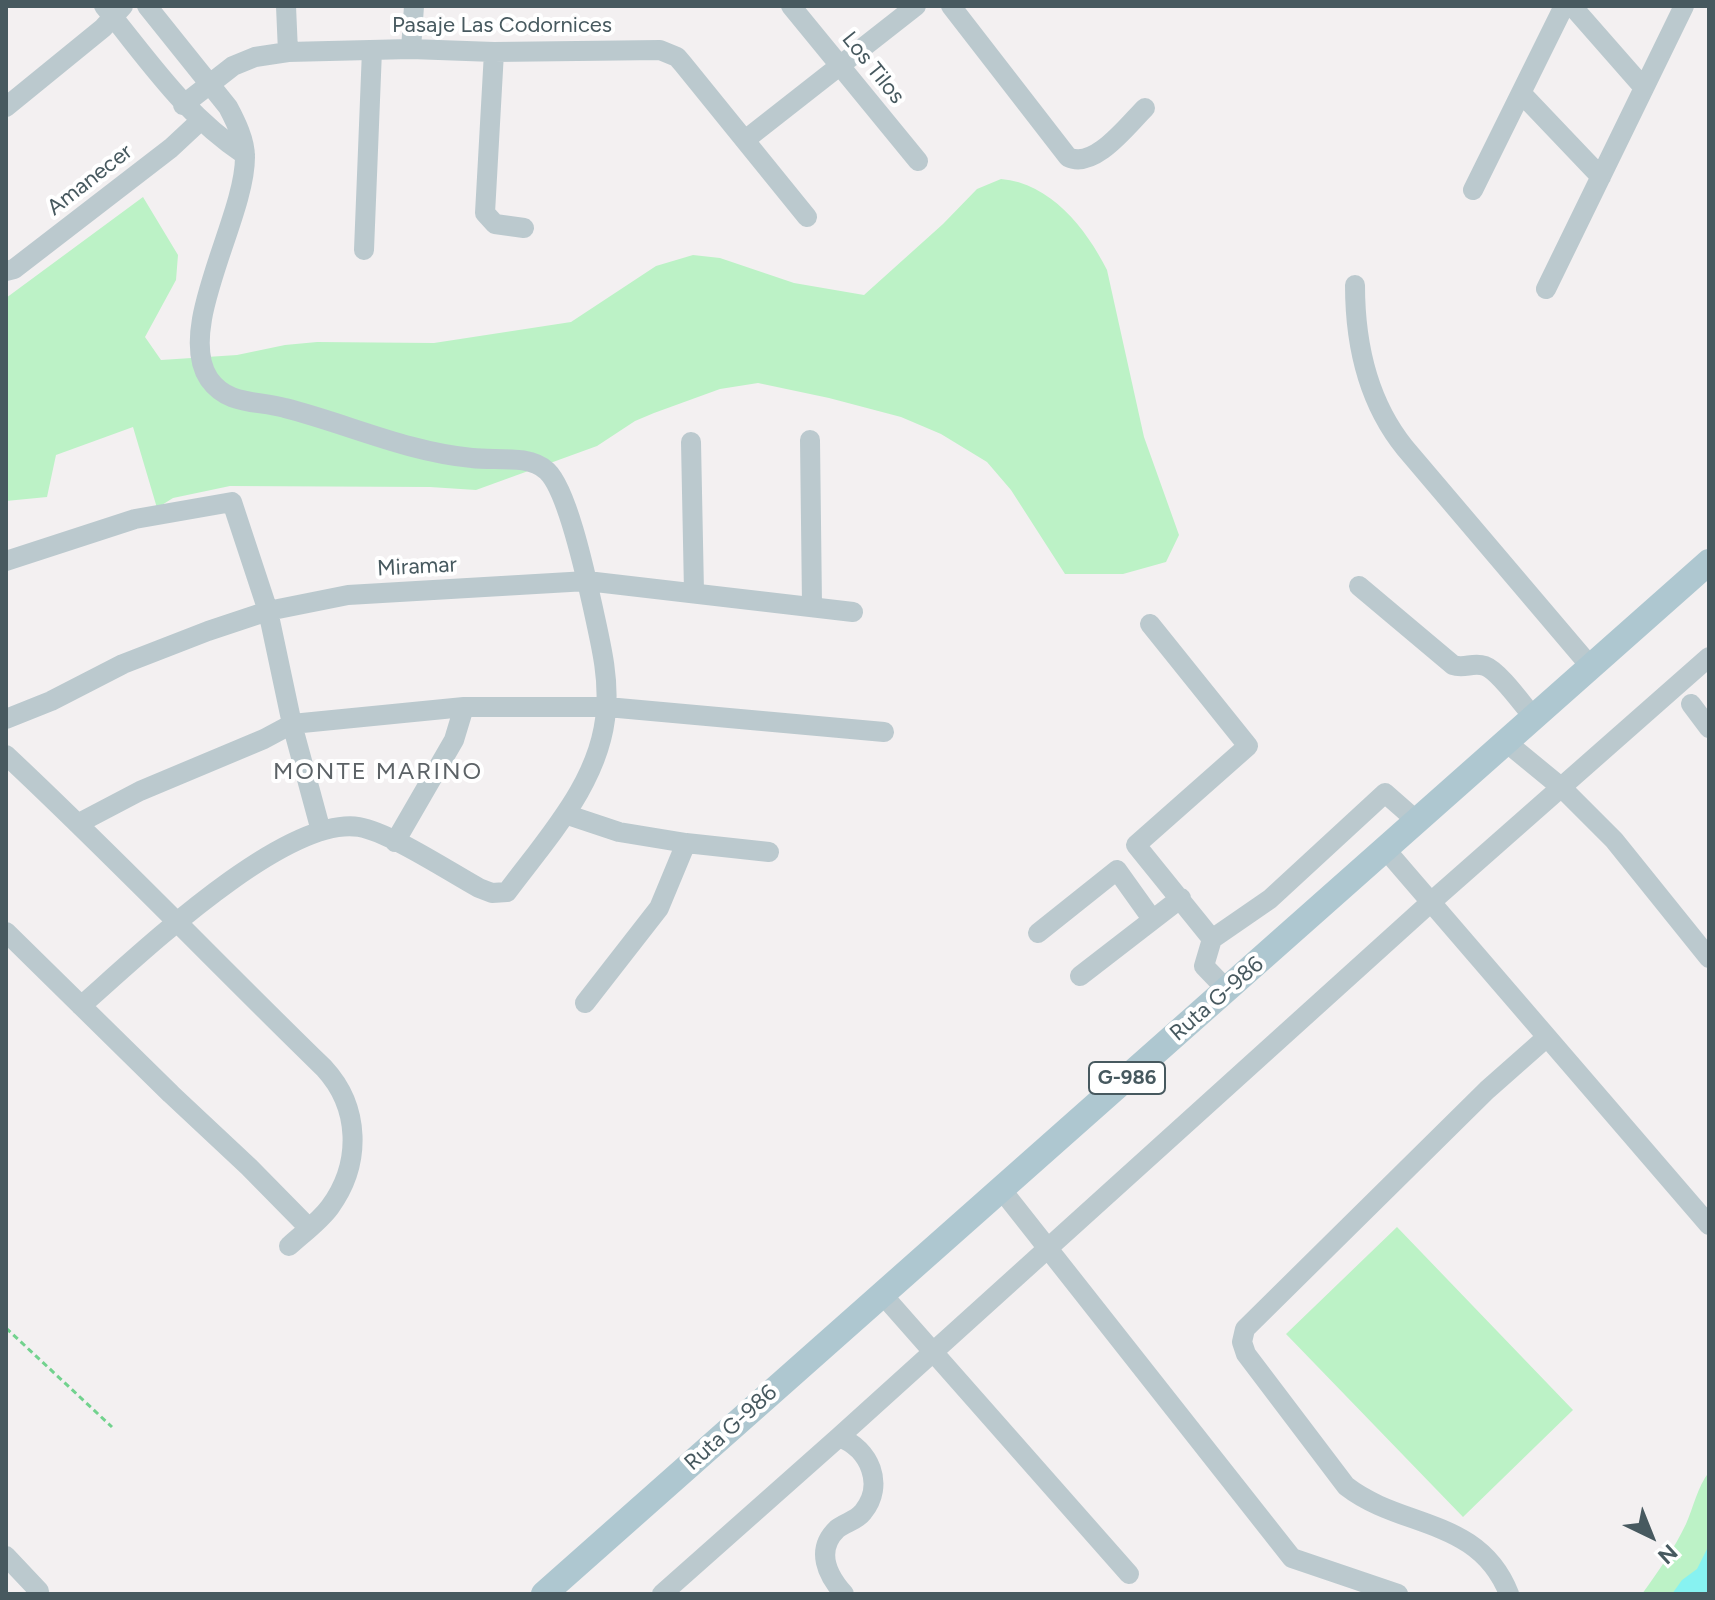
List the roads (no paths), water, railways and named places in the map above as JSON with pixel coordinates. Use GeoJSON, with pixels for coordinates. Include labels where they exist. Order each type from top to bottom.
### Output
{"type":"FeatureCollection","features":[{"type":"Feature","properties":{"kind":"main road","name":"Ruta G-986"},"geometry":{"type":"LineString","coordinates":[[544,1594],[1709,562]]}},
{"type":"Feature","properties":{"kind":"street"},"geometry":{"type":"LineString","coordinates":[[81,1006],[176,923],[269,857],[321,831],[343,827],[363,828],[479,888],[492,893],[507,892],[565,814],[596,756],[605,727],[607,707],[602,648],[587,581],[555,482],[542,467],[527,461],[444,454],[402,444],[284,407],[243,402],[225,394],[210,380],[200,351],[201,328],[208,292],[241,195],[245,155],[235,121],[210,83],[147,6]]}},
{"type":"Feature","properties":{"kind":"street"},"geometry":{"type":"LineString","coordinates":[[286,6],[288,52]]}},
{"type":"Feature","properties":{"kind":"street"},"geometry":{"type":"LineString","coordinates":[[411,49],[414,6]]}},
{"type":"Feature","properties":{"kind":"street","name":"Los Tilos"},"geometry":{"type":"LineString","coordinates":[[791,6],[918,161]]}},
{"type":"Feature","properties":{"kind":"street"},"geometry":{"type":"LineString","coordinates":[[745,140],[916,6]]}},
{"type":"Feature","properties":{"kind":"street"},"geometry":{"type":"LineString","coordinates":[[951,6],[1068,157],[1081,161],[1093,158],[1145,108]]}},
{"type":"Feature","properties":{"kind":"street"},"geometry":{"type":"LineString","coordinates":[[1473,190],[1564,6]]}},
{"type":"Feature","properties":{"kind":"street"},"geometry":{"type":"LineString","coordinates":[[1572,6],[1644,88]]}},
{"type":"Feature","properties":{"kind":"street"},"geometry":{"type":"LineString","coordinates":[[1546,289],[1684,6]]}},
{"type":"Feature","properties":{"kind":"street"},"geometry":{"type":"LineString","coordinates":[[9,99],[113,10],[183,105],[245,155]]}},
{"type":"Feature","properties":{"kind":"street","name":"Pasaje Las Codornices"},"geometry":{"type":"LineString","coordinates":[[183,105],[244,61],[288,52],[411,49],[494,52],[651,49],[669,52],[683,64],[807,217]]}},
{"type":"Feature","properties":{"kind":"street"},"geometry":{"type":"LineString","coordinates":[[364,250],[372,50]]}},
{"type":"Feature","properties":{"kind":"street"},"geometry":{"type":"LineString","coordinates":[[494,52],[485,213],[495,224],[524,228]]}},
{"type":"Feature","properties":{"kind":"street"},"geometry":{"type":"LineString","coordinates":[[1521,93],[1601,177]]}},
{"type":"Feature","properties":{"kind":"street","name":"Amanecer"},"geometry":{"type":"LineString","coordinates":[[6,271],[14,269],[171,148],[200,121]]}},
{"type":"Feature","properties":{"kind":"street"},"geometry":{"type":"LineString","coordinates":[[1355,285],[1357,329],[1366,373],[1377,406],[1393,433],[1591,667]]}},
{"type":"Feature","properties":{"kind":"street"},"geometry":{"type":"LineString","coordinates":[[810,440],[812,605]]}},
{"type":"Feature","properties":{"kind":"street"},"geometry":{"type":"LineString","coordinates":[[691,442],[694,592]]}},
{"type":"Feature","properties":{"kind":"street"},"geometry":{"type":"LineString","coordinates":[[6,561],[135,519],[232,502],[268,611],[292,724],[321,831]]}},
{"type":"Feature","properties":{"kind":"street","name":"Miramar"},"geometry":{"type":"LineString","coordinates":[[6,719],[51,701],[123,664],[268,611],[348,595],[587,581],[853,612]]}},
{"type":"Feature","properties":{"kind":"street"},"geometry":{"type":"LineString","coordinates":[[1359,586],[1453,665],[1479,665],[1491,669],[1534,718]]}},
{"type":"Feature","properties":{"kind":"street"},"geometry":{"type":"LineString","coordinates":[[1150,624],[1248,746],[1136,845],[1212,939]]}},
{"type":"Feature","properties":{"kind":"street"},"geometry":{"type":"LineString","coordinates":[[662,1594],[1431,902],[1709,657]]}},
{"type":"Feature","properties":{"kind":"street"},"geometry":{"type":"LineString","coordinates":[[1691,704],[1709,728]]}},
{"type":"Feature","properties":{"kind":"street"},"geometry":{"type":"LineString","coordinates":[[395,842],[454,740],[464,707]]}},
{"type":"Feature","properties":{"kind":"street"},"geometry":{"type":"LineString","coordinates":[[79,823],[140,791],[264,739],[292,724],[464,707],[607,707],[884,732]]}},
{"type":"Feature","properties":{"kind":"street"},"geometry":{"type":"LineString","coordinates":[[1506,742],[1562,788],[1629,858],[1709,958]]}},
{"type":"Feature","properties":{"kind":"street"},"geometry":{"type":"LineString","coordinates":[[6,755],[79,823],[324,1068],[342,1092],[353,1131],[349,1167],[331,1206],[289,1246]]}},
{"type":"Feature","properties":{"kind":"street"},"geometry":{"type":"LineString","coordinates":[[1227,990],[1204,966],[1212,939],[1270,899],[1385,793],[1418,822]]}},
{"type":"Feature","properties":{"kind":"street"},"geometry":{"type":"LineString","coordinates":[[565,814],[619,832],[769,852]]}},
{"type":"Feature","properties":{"kind":"street"},"geometry":{"type":"LineString","coordinates":[[585,1003],[659,908],[686,843]]}},
{"type":"Feature","properties":{"kind":"street"},"geometry":{"type":"LineString","coordinates":[[1386,850],[1709,1225]]}},
{"type":"Feature","properties":{"kind":"street"},"geometry":{"type":"LineString","coordinates":[[1038,933],[1117,870],[1152,919]]}},
{"type":"Feature","properties":{"kind":"street"},"geometry":{"type":"LineString","coordinates":[[1080,976],[1181,898]]}},
{"type":"Feature","properties":{"kind":"street"},"geometry":{"type":"LineString","coordinates":[[6,932],[309,1228]]}},
{"type":"Feature","properties":{"kind":"street"},"geometry":{"type":"LineString","coordinates":[[1509,1594],[1490,1563],[1459,1536],[1358,1495],[1346,1486],[1246,1354],[1242,1342],[1245,1329],[1487,1090],[1547,1037]]}},
{"type":"Feature","properties":{"kind":"street"},"geometry":{"type":"LineString","coordinates":[[1001,1189],[1292,1558],[1398,1594]]}},
{"type":"Feature","properties":{"kind":"street"},"geometry":{"type":"LineString","coordinates":[[882,1294],[1129,1574]]}},
{"type":"Feature","properties":{"kind":"street"},"geometry":{"type":"LineString","coordinates":[[839,1437],[864,1453],[874,1480],[871,1498],[862,1513],[856,1520],[838,1529],[827,1545],[827,1573],[844,1594]]}},
{"type":"Feature","properties":{"kind":"street"},"geometry":{"type":"LineString","coordinates":[[6,1556],[39,1591]]}},
{"type":"Feature","properties":{"kind":"water"},"geometry":{"type":"Polygon","coordinates":[[[1709,1545],[1709,1594],[1672,1594],[1682,1580],[1697,1569],[1709,1545]]]}},
{"type":"Feature","properties":{"kind":"district","name":"MONTE MARINO"},"geometry":{"type":"Point","coordinates":[378,772]}}]}
